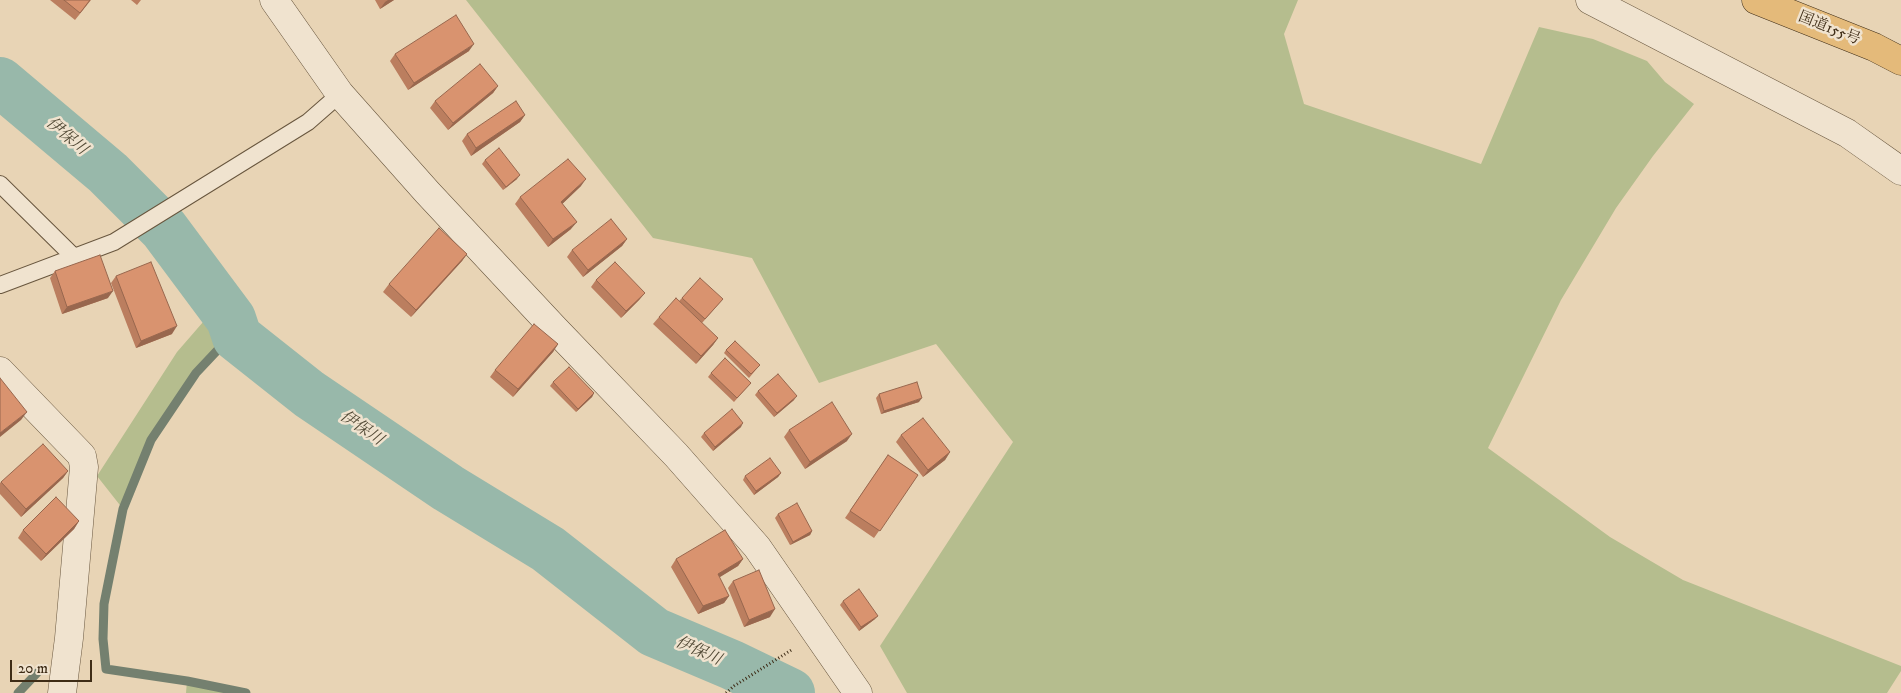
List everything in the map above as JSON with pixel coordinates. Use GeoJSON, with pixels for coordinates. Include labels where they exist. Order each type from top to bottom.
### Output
{"type":"FeatureCollection","features":[{"type":"Feature","properties":{"kind":"highway","name":"国道155号"},"geometry":{"type":"LineString","coordinates":[[1756,0],[1874,47],[1901,61]]}},
{"type":"Feature","properties":{"kind":"street"},"geometry":{"type":"LineString","coordinates":[[274,0],[340,94],[427,192],[688,469],[757,548],[858,693]]}},
{"type":"Feature","properties":{"kind":"street"},"geometry":{"type":"LineString","coordinates":[[1590,0],[1846,133],[1901,171]]}},
{"type":"Feature","properties":{"kind":"street"},"geometry":{"type":"LineString","coordinates":[[0,371],[82,456],[84,466],[69,638],[62,693]]}},
{"type":"Feature","properties":{"kind":"lane"},"geometry":{"type":"LineString","coordinates":[[0,286],[114,242],[308,122],[340,94]]}},
{"type":"Feature","properties":{"kind":"lane"},"geometry":{"type":"LineString","coordinates":[[0,184],[74,257]]}},
{"type":"Feature","properties":{"kind":"path"},"geometry":{"type":"LineString","coordinates":[[726,693],[734,686],[817,634]]}},
{"type":"Feature","properties":{"kind":"green space"},"geometry":{"type":"Polygon","coordinates":[[[466,0],[1298,0],[1284,34],[1304,104],[1481,164],[1539,27],[1593,39],[1647,61],[1665,82],[1694,104],[1653,156],[1616,208],[1561,300],[1488,448],[1610,537],[1683,580],[1901,666],[1901,671],[1887,693],[907,693],[880,646],[1013,442],[936,344],[819,383],[752,258],[653,238],[466,0]]]}},
{"type":"Feature","properties":{"kind":"green space"},"geometry":{"type":"Polygon","coordinates":[[[210,314],[228,339],[196,373],[151,440],[123,509],[97,476],[177,352],[210,314]]]}},
{"type":"Feature","properties":{"kind":"green space"},"geometry":{"type":"Polygon","coordinates":[[[187,681],[246,693],[186,693],[187,681]]]}},
{"type":"Feature","properties":{"kind":"building"},"geometry":{"type":"Polygon","coordinates":[[[64,0],[90,0],[80,13],[64,0]]]}},
{"type":"Feature","properties":{"kind":"building"},"geometry":{"type":"Polygon","coordinates":[[[456,15],[474,44],[414,83],[395,54],[456,15]]]}},
{"type":"Feature","properties":{"kind":"building"},"geometry":{"type":"Polygon","coordinates":[[[480,64],[498,86],[453,123],[435,101],[480,64]]]}},
{"type":"Feature","properties":{"kind":"building"},"geometry":{"type":"Polygon","coordinates":[[[516,101],[525,115],[476,148],[467,134],[516,101]]]}},
{"type":"Feature","properties":{"kind":"building"},"geometry":{"type":"Polygon","coordinates":[[[499,148],[520,175],[506,187],[485,160],[499,148]]]}},
{"type":"Feature","properties":{"kind":"building"},"geometry":{"type":"Polygon","coordinates":[[[568,159],[586,179],[561,202],[577,222],[553,239],[520,197],[568,159]]]}},
{"type":"Feature","properties":{"kind":"building"},"geometry":{"type":"Polygon","coordinates":[[[611,219],[627,239],[588,270],[572,250],[611,219]]]}},
{"type":"Feature","properties":{"kind":"building"},"geometry":{"type":"Polygon","coordinates":[[[439,228],[467,254],[416,310],[389,284],[439,228]]]}},
{"type":"Feature","properties":{"kind":"building"},"geometry":{"type":"Polygon","coordinates":[[[100,255],[113,291],[67,307],[55,271],[100,255]]]}},
{"type":"Feature","properties":{"kind":"building"},"geometry":{"type":"Polygon","coordinates":[[[151,262],[177,326],[141,341],[116,276],[151,262]]]}},
{"type":"Feature","properties":{"kind":"building"},"geometry":{"type":"Polygon","coordinates":[[[615,262],[645,293],[626,311],[596,280],[615,262]]]}},
{"type":"Feature","properties":{"kind":"building"},"geometry":{"type":"Polygon","coordinates":[[[700,278],[723,299],[705,319],[682,298],[700,278]]]}},
{"type":"Feature","properties":{"kind":"building"},"geometry":{"type":"Polygon","coordinates":[[[676,298],[718,338],[701,356],[659,317],[676,298]]]}},
{"type":"Feature","properties":{"kind":"building"},"geometry":{"type":"Polygon","coordinates":[[[534,324],[558,344],[518,389],[495,370],[534,324]]]}},
{"type":"Feature","properties":{"kind":"building"},"geometry":{"type":"Polygon","coordinates":[[[735,341],[760,365],[751,374],[726,350],[735,341]]]}},
{"type":"Feature","properties":{"kind":"building"},"geometry":{"type":"Polygon","coordinates":[[[725,358],[751,383],[737,398],[711,373],[725,358]]]}},
{"type":"Feature","properties":{"kind":"building"},"geometry":{"type":"Polygon","coordinates":[[[569,367],[594,393],[578,409],[553,382],[569,367]]]}},
{"type":"Feature","properties":{"kind":"building"},"geometry":{"type":"Polygon","coordinates":[[[778,374],[797,396],[777,413],[758,391],[778,374]]]}},
{"type":"Feature","properties":{"kind":"building"},"geometry":{"type":"Polygon","coordinates":[[[0,378],[27,412],[0,433],[0,378]]]}},
{"type":"Feature","properties":{"kind":"building"},"geometry":{"type":"Polygon","coordinates":[[[917,382],[922,398],[884,411],[879,394],[917,382]]]}},
{"type":"Feature","properties":{"kind":"building"},"geometry":{"type":"Polygon","coordinates":[[[832,402],[852,434],[810,462],[789,430],[832,402]]]}},
{"type":"Feature","properties":{"kind":"building"},"geometry":{"type":"Polygon","coordinates":[[[732,409],[743,423],[715,447],[704,433],[732,409]]]}},
{"type":"Feature","properties":{"kind":"building"},"geometry":{"type":"Polygon","coordinates":[[[923,418],[950,452],[928,470],[901,435],[923,418]]]}},
{"type":"Feature","properties":{"kind":"building"},"geometry":{"type":"Polygon","coordinates":[[[43,444],[68,471],[26,509],[1,482],[43,444]]]}},
{"type":"Feature","properties":{"kind":"building"},"geometry":{"type":"Polygon","coordinates":[[[888,455],[918,475],[880,531],[850,511],[888,455]]]}},
{"type":"Feature","properties":{"kind":"building"},"geometry":{"type":"Polygon","coordinates":[[[770,458],[781,473],[756,491],[745,476],[770,458]]]}},
{"type":"Feature","properties":{"kind":"building"},"geometry":{"type":"Polygon","coordinates":[[[56,497],[79,521],[46,554],[23,530],[56,497]]]}},
{"type":"Feature","properties":{"kind":"building"},"geometry":{"type":"Polygon","coordinates":[[[797,503],[812,531],[793,542],[778,514],[797,503]]]}},
{"type":"Feature","properties":{"kind":"building"},"geometry":{"type":"Polygon","coordinates":[[[725,530],[743,559],[718,574],[729,596],[703,606],[676,559],[725,530]]]}},
{"type":"Feature","properties":{"kind":"building"},"geometry":{"type":"Polygon","coordinates":[[[759,570],[775,609],[749,620],[733,581],[759,570]]]}},
{"type":"Feature","properties":{"kind":"building"},"geometry":{"type":"Polygon","coordinates":[[[859,589],[878,616],[861,627],[843,601],[859,589]]]}},
{"type":"Feature","properties":{"kind":"waterway","name":"伊保川"},"geometry":{"type":"LineString","coordinates":[[0,82],[108,173],[164,229],[231,319],[237,337],[309,394],[448,488],[548,549],[654,632],[732,665],[790,693]]}},
{"type":"Feature","properties":{"kind":"waterway"},"geometry":{"type":"LineString","coordinates":[[231,319],[228,339],[196,373],[151,440],[123,509],[104,604],[103,639],[106,669],[187,681],[246,693]]}},
{"type":"Feature","properties":{"kind":"waterway"},"geometry":{"type":"LineString","coordinates":[[18,693],[37,673]]}}]}
